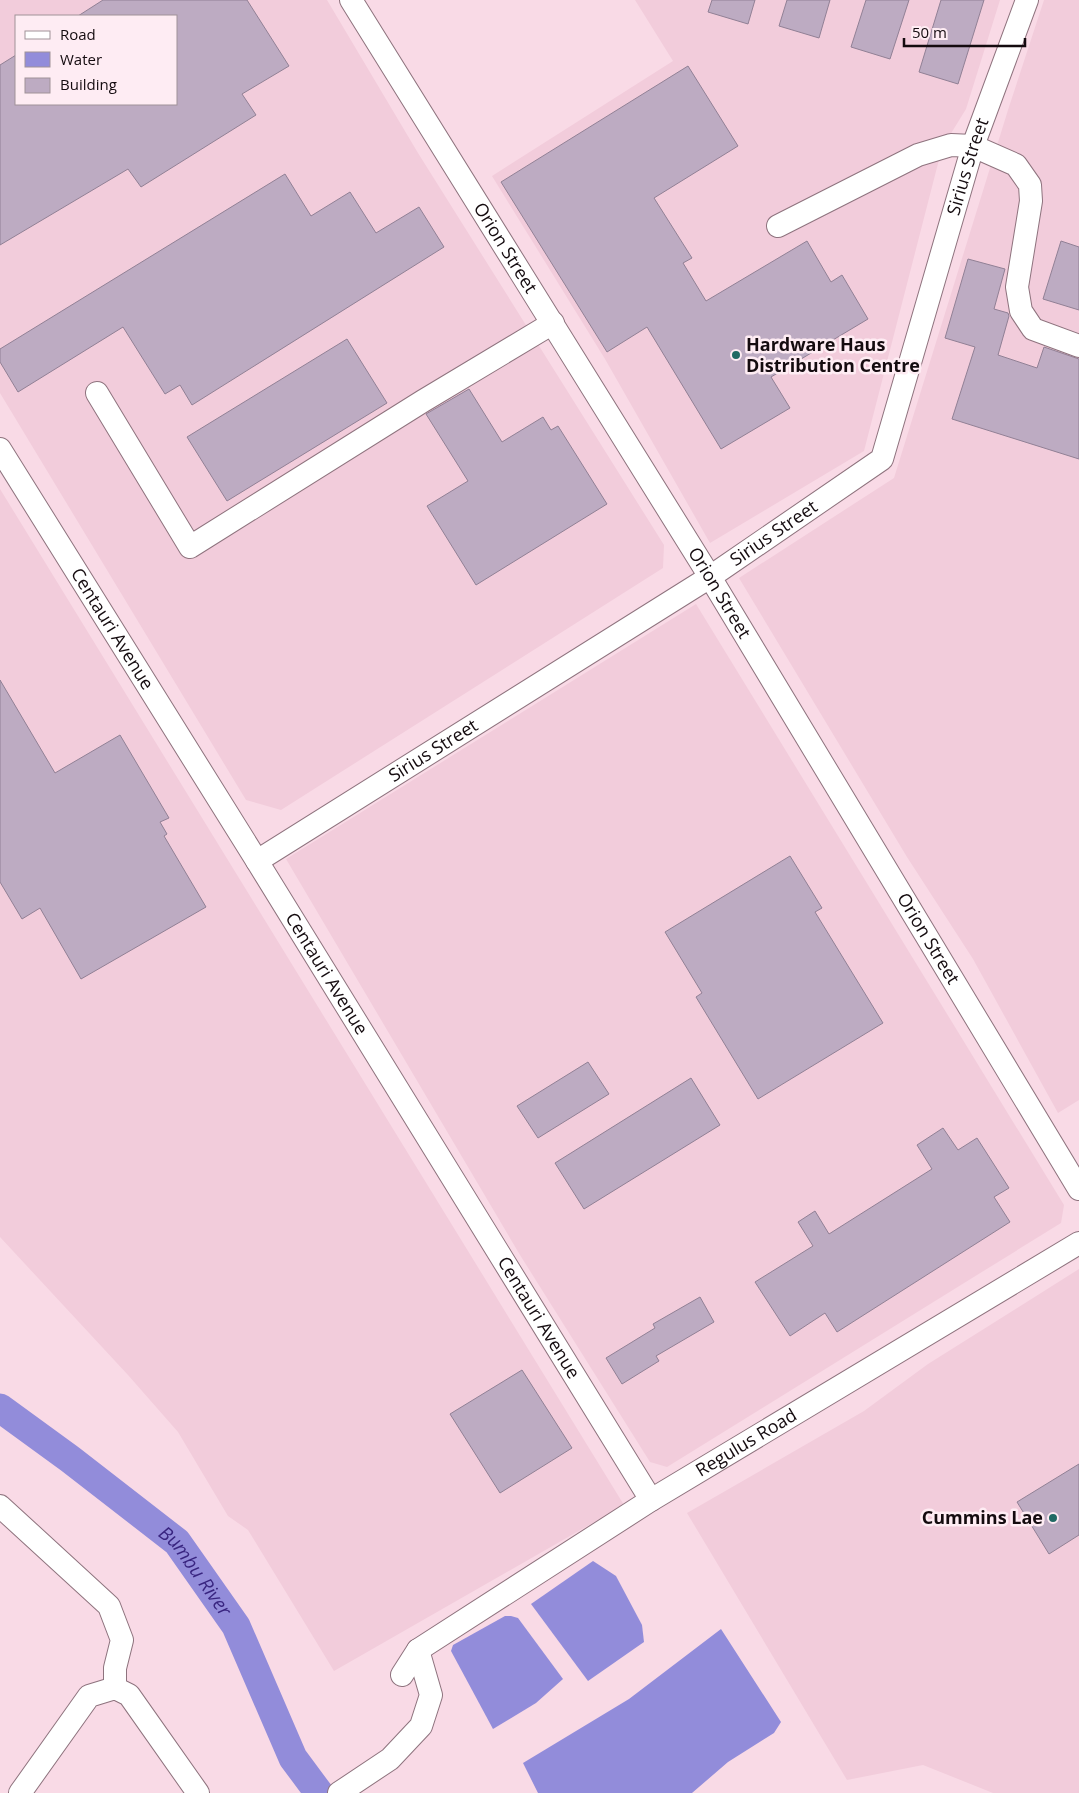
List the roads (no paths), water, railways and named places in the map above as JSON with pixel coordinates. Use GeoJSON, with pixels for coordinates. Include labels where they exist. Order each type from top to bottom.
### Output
{"type":"FeatureCollection","features":[{"type":"Feature","properties":{"kind":"street","name":"Orion Street"},"geometry":{"type":"LineString","coordinates":[[351,0],[710,577],[1079,1189]]}},
{"type":"Feature","properties":{"kind":"street","name":"Sirius Street"},"geometry":{"type":"LineString","coordinates":[[257,861],[710,577],[882,458],[974,146],[1027,0]]}},
{"type":"Feature","properties":{"kind":"street"},"geometry":{"type":"LineString","coordinates":[[778,226],[918,155],[951,145],[974,146],[1016,165],[1030,185],[1031,201],[1017,287],[1021,311],[1033,329],[1079,346]]}},
{"type":"Feature","properties":{"kind":"street"},"geometry":{"type":"LineString","coordinates":[[97,393],[190,547],[423,401],[552,323]]}},
{"type":"Feature","properties":{"kind":"street","name":"Centauri Avenue"},"geometry":{"type":"LineString","coordinates":[[0,449],[257,861],[651,1500]]}},
{"type":"Feature","properties":{"kind":"street","name":"Regulus Road"},"geometry":{"type":"LineString","coordinates":[[418,1650],[651,1500],[1079,1243]]}},
{"type":"Feature","properties":{"kind":"street"},"geometry":{"type":"LineString","coordinates":[[0,1506],[108,1606],[122,1640],[116,1668],[115,1688]]}},
{"type":"Feature","properties":{"kind":"street"},"geometry":{"type":"LineString","coordinates":[[402,1675],[418,1650]]}},
{"type":"Feature","properties":{"kind":"street"},"geometry":{"type":"LineString","coordinates":[[339,1793],[390,1759],[422,1726],[431,1695],[418,1650]]}},
{"type":"Feature","properties":{"kind":"street"},"geometry":{"type":"LineString","coordinates":[[20,1793],[89,1696],[115,1688],[129,1695],[198,1793]]}},
{"type":"Feature","properties":{"kind":"water"},"geometry":{"type":"Polygon","coordinates":[[[593,1561],[616,1576],[642,1625],[644,1642],[588,1681],[531,1604],[593,1561]]]}},
{"type":"Feature","properties":{"kind":"water"},"geometry":{"type":"Polygon","coordinates":[[[505,1616],[518,1618],[563,1679],[536,1703],[493,1729],[451,1651],[453,1645],[505,1616]]]}},
{"type":"Feature","properties":{"kind":"water"},"geometry":{"type":"Polygon","coordinates":[[[721,1629],[781,1722],[774,1733],[728,1762],[692,1793],[538,1793],[523,1763],[629,1699],[721,1629]]]}},
{"type":"Feature","properties":{"kind":"waterway","name":"Bumbu River"},"geometry":{"type":"LineString","coordinates":[[0,1408],[70,1459],[177,1542],[236,1626],[293,1758],[319,1793]]}},
{"type":"Feature","properties":{"kind":"place","name":"Hardware Haus Distribution Centre"},"geometry":{"type":"Point","coordinates":[736,355]}},
{"type":"Feature","properties":{"kind":"place","name":"Cummins Lae"},"geometry":{"type":"Point","coordinates":[1053,1518]}}]}
